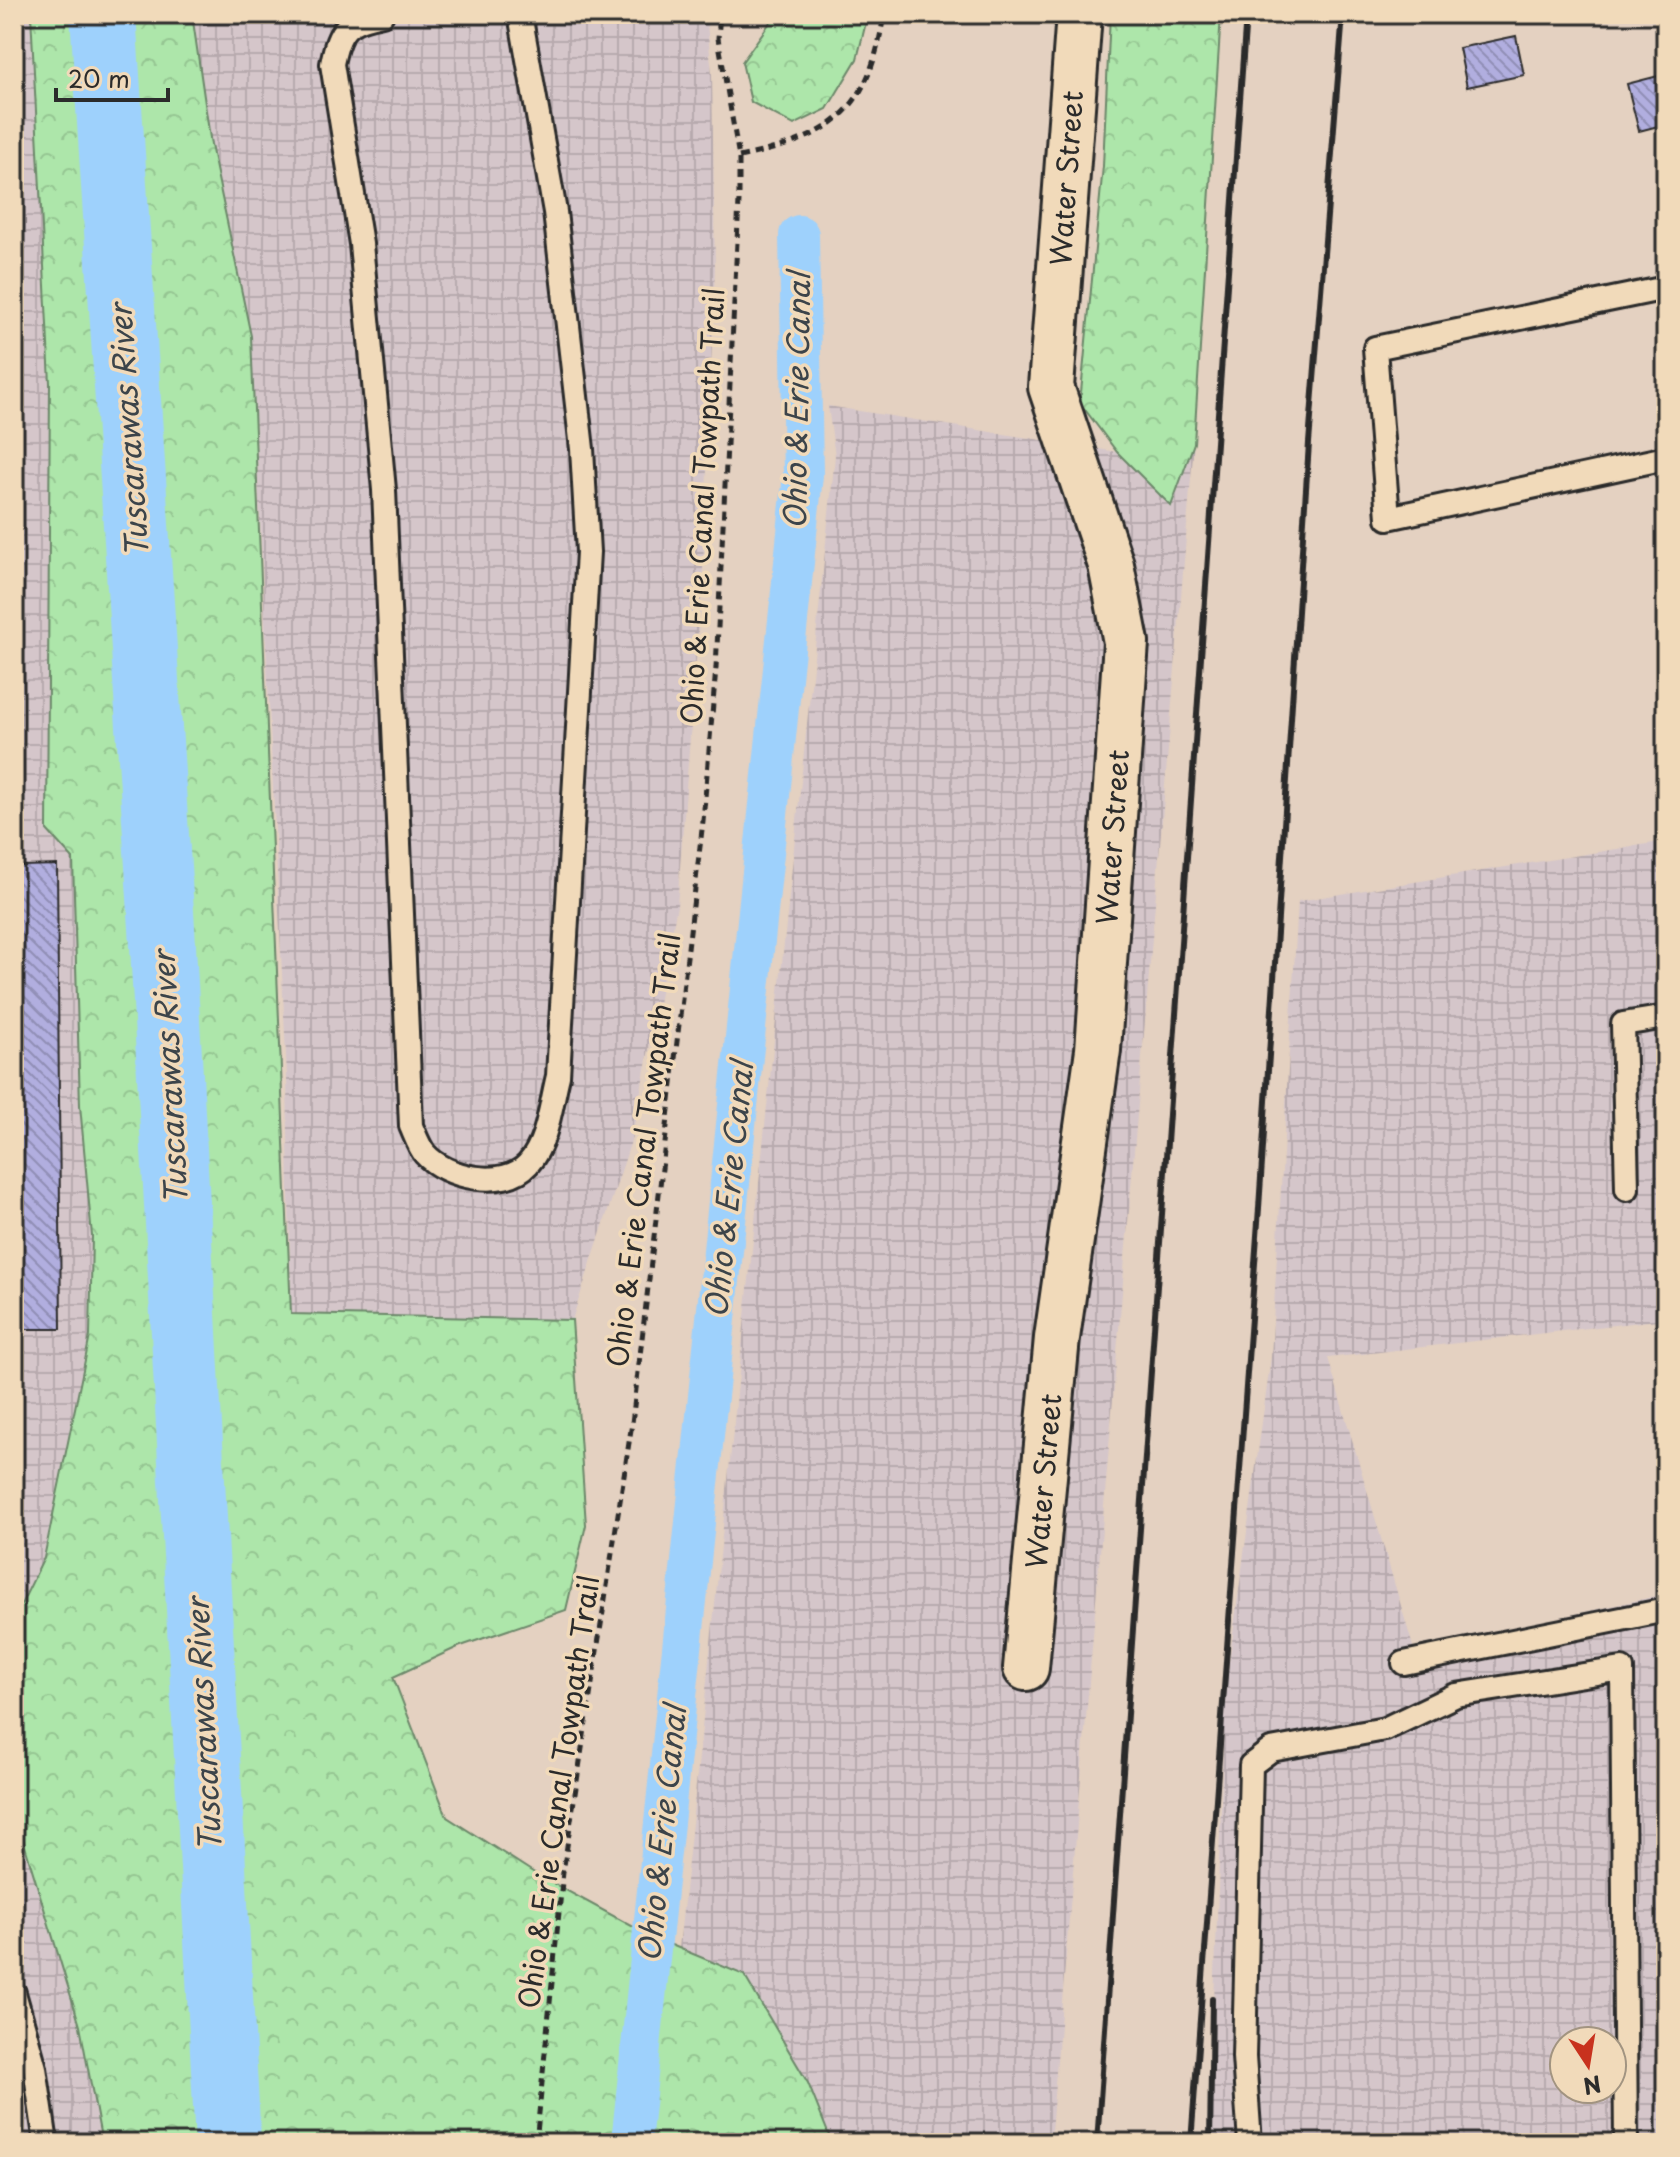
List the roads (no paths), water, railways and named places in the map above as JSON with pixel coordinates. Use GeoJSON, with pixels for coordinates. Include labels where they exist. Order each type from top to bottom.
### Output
{"type":"FeatureCollection","features":[{"type":"Feature","properties":{"kind":"street","name":"Water Street"},"geometry":{"type":"LineString","coordinates":[[1026,1668],[1057,1338],[1098,1050],[1126,642],[1111,565],[1051,387],[1079,14]]}},
{"type":"Feature","properties":{"kind":"lane"},"geometry":{"type":"LineString","coordinates":[[382,14],[357,19],[338,35],[332,64],[361,244],[384,490],[411,1126],[425,1154],[455,1175],[503,1178],[527,1165],[542,1138],[558,1076],[588,552],[582,449],[555,212],[520,14]]}},
{"type":"Feature","properties":{"kind":"lane"},"geometry":{"type":"LineString","coordinates":[[1666,288],[1375,348],[1388,518],[1666,458]]}},
{"type":"Feature","properties":{"kind":"lane"},"geometry":{"type":"LineString","coordinates":[[1627,1189],[1623,1024],[1666,1017]]}},
{"type":"Feature","properties":{"kind":"lane"},"geometry":{"type":"LineString","coordinates":[[1404,1663],[1666,1610]]}},
{"type":"Feature","properties":{"kind":"lane"},"geometry":{"type":"LineString","coordinates":[[1250,2143],[1244,2057],[1251,1765],[1271,1750],[1385,1729],[1456,1695],[1622,1669],[1626,2143]]}},
{"type":"Feature","properties":{"kind":"lane"},"geometry":{"type":"LineString","coordinates":[[14,1993],[35,2068],[46,2143]]}},
{"type":"Feature","properties":{"kind":"waterway","name":"Tuscarawas River"},"geometry":{"type":"LineString","coordinates":[[103,14],[162,928],[228,2143]]}},
{"type":"Feature","properties":{"kind":"waterway","name":"Ohio & Erie Canal"},"geometry":{"type":"LineString","coordinates":[[631,2143],[803,475],[799,235]]}},
{"type":"Feature","properties":{"kind":"railway"},"geometry":{"type":"LineString","coordinates":[[1097,2143],[1246,14]]}},
{"type":"Feature","properties":{"kind":"railway"},"geometry":{"type":"LineString","coordinates":[[1191,2143],[1259,1208],[1309,443],[1343,14]]}},
{"type":"Feature","properties":{"kind":"railway"},"geometry":{"type":"LineString","coordinates":[[1210,2143],[1212,1999]]}}]}
